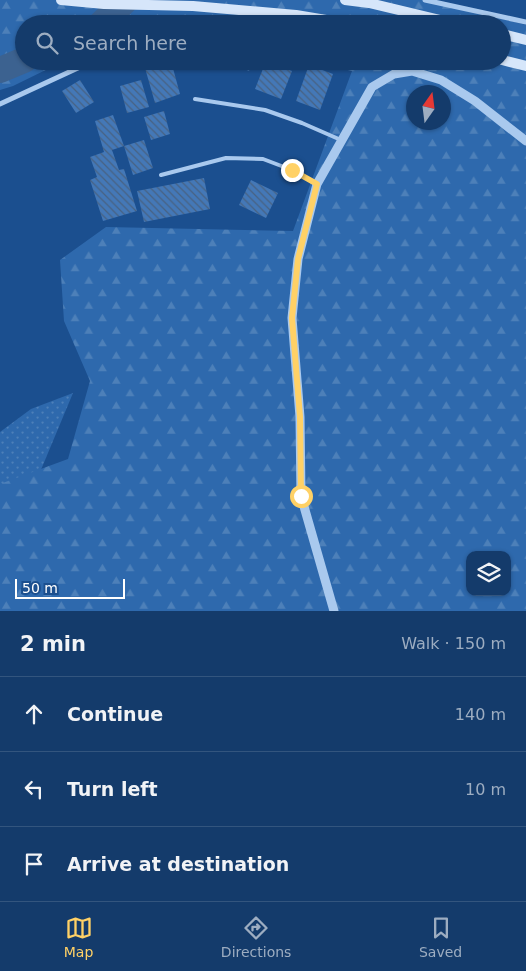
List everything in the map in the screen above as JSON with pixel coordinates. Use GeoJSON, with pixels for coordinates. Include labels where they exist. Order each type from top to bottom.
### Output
{"type":"FeatureCollection","features":[{"type":"Feature","properties":{"kind":"main road"},"geometry":{"type":"LineString","coordinates":[[61,0],[104,4],[192,6],[296,15]]}},
{"type":"Feature","properties":{"kind":"main road"},"geometry":{"type":"LineString","coordinates":[[346,0],[417,15]]}},
{"type":"Feature","properties":{"kind":"main road"},"geometry":{"type":"LineString","coordinates":[[511,36],[526,40]]}},
{"type":"Feature","properties":{"kind":"main road"},"geometry":{"type":"LineString","coordinates":[[511,62],[526,66]]}},
{"type":"Feature","properties":{"kind":"street"},"geometry":{"type":"LineString","coordinates":[[425,0],[494,15]]}},
{"type":"Feature","properties":{"kind":"street"},"geometry":{"type":"LineString","coordinates":[[511,19],[526,22]]}},
{"type":"Feature","properties":{"kind":"street"},"geometry":{"type":"LineString","coordinates":[[0,104],[74,70]]}},
{"type":"Feature","properties":{"kind":"street"},"geometry":{"type":"LineString","coordinates":[[334,611],[301,496],[300,417],[292,318],[298,259],[317,184],[372,87],[394,74],[412,71],[441,80],[475,102],[526,141]]}},
{"type":"Feature","properties":{"kind":"lane"},"geometry":{"type":"LineString","coordinates":[[194,99],[265,110],[302,123],[343,141]]}},
{"type":"Feature","properties":{"kind":"lane"},"geometry":{"type":"LineString","coordinates":[[161,175],[226,158],[263,159],[292,170],[317,184]]}},
{"type":"Feature","properties":{"kind":"green space"},"geometry":{"type":"Polygon","coordinates":[[[0,0],[433,0],[489,15],[15,15],[15,70],[46,70],[13,86],[0,90],[0,0]]]}},
{"type":"Feature","properties":{"kind":"green space"},"geometry":{"type":"Polygon","coordinates":[[[511,21],[526,25],[526,611],[0,611],[0,484],[68,459],[90,381],[64,321],[60,260],[106,227],[293,231],[352,71],[348,70],[511,70],[511,21]]]}},
{"type":"Feature","properties":{"kind":"green space"},"geometry":{"type":"Polygon","coordinates":[[[73,393],[15,532],[0,536],[0,432],[31,409],[73,393]]]}},
{"type":"Feature","properties":{"kind":"building"},"geometry":{"type":"Polygon","coordinates":[[[146,70],[173,70],[180,94],[155,103],[146,70]]]}},
{"type":"Feature","properties":{"kind":"building"},"geometry":{"type":"Polygon","coordinates":[[[262,70],[292,71],[281,99],[255,89],[262,70]]]}},
{"type":"Feature","properties":{"kind":"building"},"geometry":{"type":"Polygon","coordinates":[[[307,70],[322,70],[333,74],[320,110],[296,101],[307,70]]]}},
{"type":"Feature","properties":{"kind":"building"},"geometry":{"type":"Polygon","coordinates":[[[80,80],[94,102],[76,113],[62,91],[80,80]]]}},
{"type":"Feature","properties":{"kind":"building"},"geometry":{"type":"Polygon","coordinates":[[[141,80],[149,107],[127,113],[120,86],[141,80]]]}},
{"type":"Feature","properties":{"kind":"building"},"geometry":{"type":"Polygon","coordinates":[[[164,111],[170,134],[151,140],[144,117],[164,111]]]}},
{"type":"Feature","properties":{"kind":"building"},"geometry":{"type":"Polygon","coordinates":[[[113,115],[124,146],[112,150],[119,170],[124,169],[137,211],[103,221],[90,180],[97,177],[90,157],[104,152],[95,121],[113,115]]]}},
{"type":"Feature","properties":{"kind":"building"},"geometry":{"type":"Polygon","coordinates":[[[144,140],[153,168],[133,175],[124,146],[144,140]]]}},
{"type":"Feature","properties":{"kind":"building"},"geometry":{"type":"Polygon","coordinates":[[[204,178],[210,209],[144,222],[137,191],[204,178]]]}},
{"type":"Feature","properties":{"kind":"building"},"geometry":{"type":"Polygon","coordinates":[[[251,180],[278,193],[266,218],[239,205],[251,180]]]}},
{"type":"Feature","properties":{"kind":"waterway"},"geometry":{"type":"LineString","coordinates":[[110,15],[126,0]]}},
{"type":"Feature","properties":{"kind":"waterway"},"geometry":{"type":"LineString","coordinates":[[0,70],[15,64]]}},
{"type":"Feature","properties":{"kind":"route"},"geometry":{"type":"LineString","coordinates":[[292,170],[317,184],[298,259],[292,318],[300,417],[301,496]]}}]}
